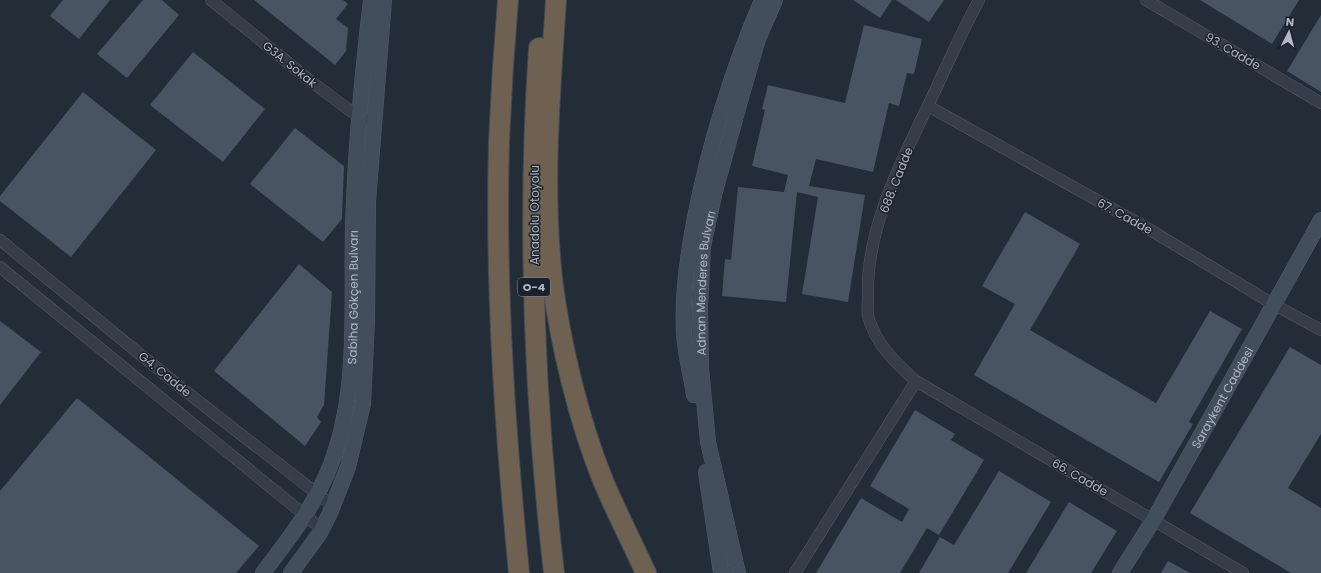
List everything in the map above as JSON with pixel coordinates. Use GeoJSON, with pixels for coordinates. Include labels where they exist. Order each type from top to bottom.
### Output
{"type":"FeatureCollection","features":[{"type":"Feature","properties":{"kind":"highway","name":"O-4"},"geometry":{"type":"LineString","coordinates":[[508,0],[499,142],[500,298],[506,429],[520,573]]}},
{"type":"Feature","properties":{"kind":"highway","name":"Anadolu Otoyolu"},"geometry":{"type":"LineString","coordinates":[[542,0],[535,112],[533,228],[534,297],[538,386],[546,498],[554,573]]}},
{"type":"Feature","properties":{"kind":"highway"},"geometry":{"type":"LineString","coordinates":[[556,0],[548,138],[547,196],[552,279],[561,334],[574,389],[590,443],[606,488],[646,573]]}},
{"type":"Feature","properties":{"kind":"street","name":"G3A. Sokak"},"geometry":{"type":"LineString","coordinates":[[211,0],[313,83],[367,118]]}},
{"type":"Feature","properties":{"kind":"street","name":"Sabiha Gökçen Bulvarı"},"geometry":{"type":"LineString","coordinates":[[291,573],[322,529],[333,506],[348,467],[363,404],[367,321],[367,118],[371,0]]}},
{"type":"Feature","properties":{"kind":"street","name":"Sabiha Gökçen Bulvarı"},"geometry":{"type":"LineString","coordinates":[[263,573],[305,516],[328,473],[348,396],[352,325],[353,229],[384,0]]}},
{"type":"Feature","properties":{"kind":"street"},"geometry":{"type":"LineString","coordinates":[[720,573],[691,370],[686,352],[684,332],[684,297],[690,246],[704,172],[739,54],[762,0]]}},
{"type":"Feature","properties":{"kind":"street","name":"Adnan Menderes Bulvarı"},"geometry":{"type":"LineString","coordinates":[[738,573],[708,442],[701,360],[700,306],[703,246],[715,191],[758,39],[775,0]]}},
{"type":"Feature","properties":{"kind":"street","name":"688. Cadde"},"geometry":{"type":"LineString","coordinates":[[916,381],[901,368],[880,344],[868,316],[868,280],[874,246],[885,202],[928,106],[979,0]]}},
{"type":"Feature","properties":{"kind":"street","name":"93. Cadde"},"geometry":{"type":"LineString","coordinates":[[1146,0],[1321,103]]}},
{"type":"Feature","properties":{"kind":"street","name":"67. Cadde"},"geometry":{"type":"LineString","coordinates":[[928,106],[1147,228],[1273,304],[1321,330]]}},
{"type":"Feature","properties":{"kind":"street","name":"Saraykent Caddesi"},"geometry":{"type":"LineString","coordinates":[[1120,573],[1154,519],[1321,220]]}},
{"type":"Feature","properties":{"kind":"street","name":"G4. Cadde"},"geometry":{"type":"LineString","coordinates":[[0,240],[184,390],[333,506]]}},
{"type":"Feature","properties":{"kind":"street","name":"G4. Cadde"},"geometry":{"type":"LineString","coordinates":[[0,267],[322,529]]}},
{"type":"Feature","properties":{"kind":"street"},"geometry":{"type":"LineString","coordinates":[[795,573],[916,381]]}},
{"type":"Feature","properties":{"kind":"street","name":"66. Cadde"},"geometry":{"type":"LineString","coordinates":[[916,381],[1154,519],[1243,573]]}},
{"type":"Feature","properties":{"kind":"building"},"geometry":{"type":"Polygon","coordinates":[[[63,0],[110,0],[79,39],[50,16],[63,0]]]}},
{"type":"Feature","properties":{"kind":"building"},"geometry":{"type":"Polygon","coordinates":[[[143,0],[162,0],[179,15],[127,78],[97,54],[143,0]]]}},
{"type":"Feature","properties":{"kind":"building"},"geometry":{"type":"Polygon","coordinates":[[[254,0],[343,0],[348,4],[336,19],[348,28],[346,51],[335,65],[254,0]]]}},
{"type":"Feature","properties":{"kind":"building"},"geometry":{"type":"Polygon","coordinates":[[[853,0],[892,0],[880,18],[853,0]]]}},
{"type":"Feature","properties":{"kind":"building"},"geometry":{"type":"Polygon","coordinates":[[[896,0],[944,0],[929,22],[896,0]]]}},
{"type":"Feature","properties":{"kind":"building"},"geometry":{"type":"Polygon","coordinates":[[[1200,0],[1299,0],[1272,44],[1200,0]]]}},
{"type":"Feature","properties":{"kind":"building"},"geometry":{"type":"Polygon","coordinates":[[[1321,15],[1321,92],[1287,71],[1321,15]]]}},
{"type":"Feature","properties":{"kind":"building"},"geometry":{"type":"Polygon","coordinates":[[[864,25],[922,39],[914,74],[907,73],[899,106],[889,103],[873,172],[816,159],[809,186],[865,195],[848,302],[802,294],[818,197],[797,192],[786,302],[722,296],[725,259],[731,260],[738,187],[784,192],[788,175],[752,166],[765,110],[762,109],[768,85],[845,103],[864,25]]]}},
{"type":"Feature","properties":{"kind":"building"},"geometry":{"type":"Polygon","coordinates":[[[193,52],[265,109],[223,162],[150,105],[193,52]]]}},
{"type":"Feature","properties":{"kind":"building"},"geometry":{"type":"Polygon","coordinates":[[[83,92],[156,150],[71,257],[0,201],[0,196],[83,92]]]}},
{"type":"Feature","properties":{"kind":"building"},"geometry":{"type":"Polygon","coordinates":[[[295,128],[344,166],[342,219],[323,242],[250,184],[295,128]]]}},
{"type":"Feature","properties":{"kind":"building"},"geometry":{"type":"Polygon","coordinates":[[[1025,212],[1080,244],[1030,330],[1156,403],[1210,311],[1242,329],[1189,422],[1193,424],[1159,482],[974,375],[1015,304],[982,286],[1025,212]]]}},
{"type":"Feature","properties":{"kind":"building"},"geometry":{"type":"Polygon","coordinates":[[[299,264],[332,292],[324,405],[317,417],[321,422],[305,446],[214,371],[299,264]]]}},
{"type":"Feature","properties":{"kind":"building"},"geometry":{"type":"Polygon","coordinates":[[[0,321],[41,352],[0,405],[0,321]]]}},
{"type":"Feature","properties":{"kind":"building"},"geometry":{"type":"Polygon","coordinates":[[[1290,347],[1321,365],[1321,434],[1288,488],[1321,508],[1321,573],[1291,573],[1190,513],[1290,347]]]}},
{"type":"Feature","properties":{"kind":"building"},"geometry":{"type":"Polygon","coordinates":[[[77,398],[259,546],[236,573],[0,573],[0,491],[77,398]]]}},
{"type":"Feature","properties":{"kind":"building"},"geometry":{"type":"Polygon","coordinates":[[[915,410],[955,434],[951,440],[984,460],[939,535],[927,528],[900,573],[816,573],[861,498],[902,522],[909,509],[870,486],[915,410]]]}},
{"type":"Feature","properties":{"kind":"building"},"geometry":{"type":"Polygon","coordinates":[[[999,471],[1051,502],[1008,573],[919,573],[940,537],[954,545],[999,471]]]}},
{"type":"Feature","properties":{"kind":"building"},"geometry":{"type":"Polygon","coordinates":[[[1069,502],[1117,531],[1091,573],[1026,573],[1069,502]]]}},
{"type":"Feature","properties":{"kind":"building"},"geometry":{"type":"Polygon","coordinates":[[[1168,561],[1190,573],[1161,573],[1168,561]]]}}]}
